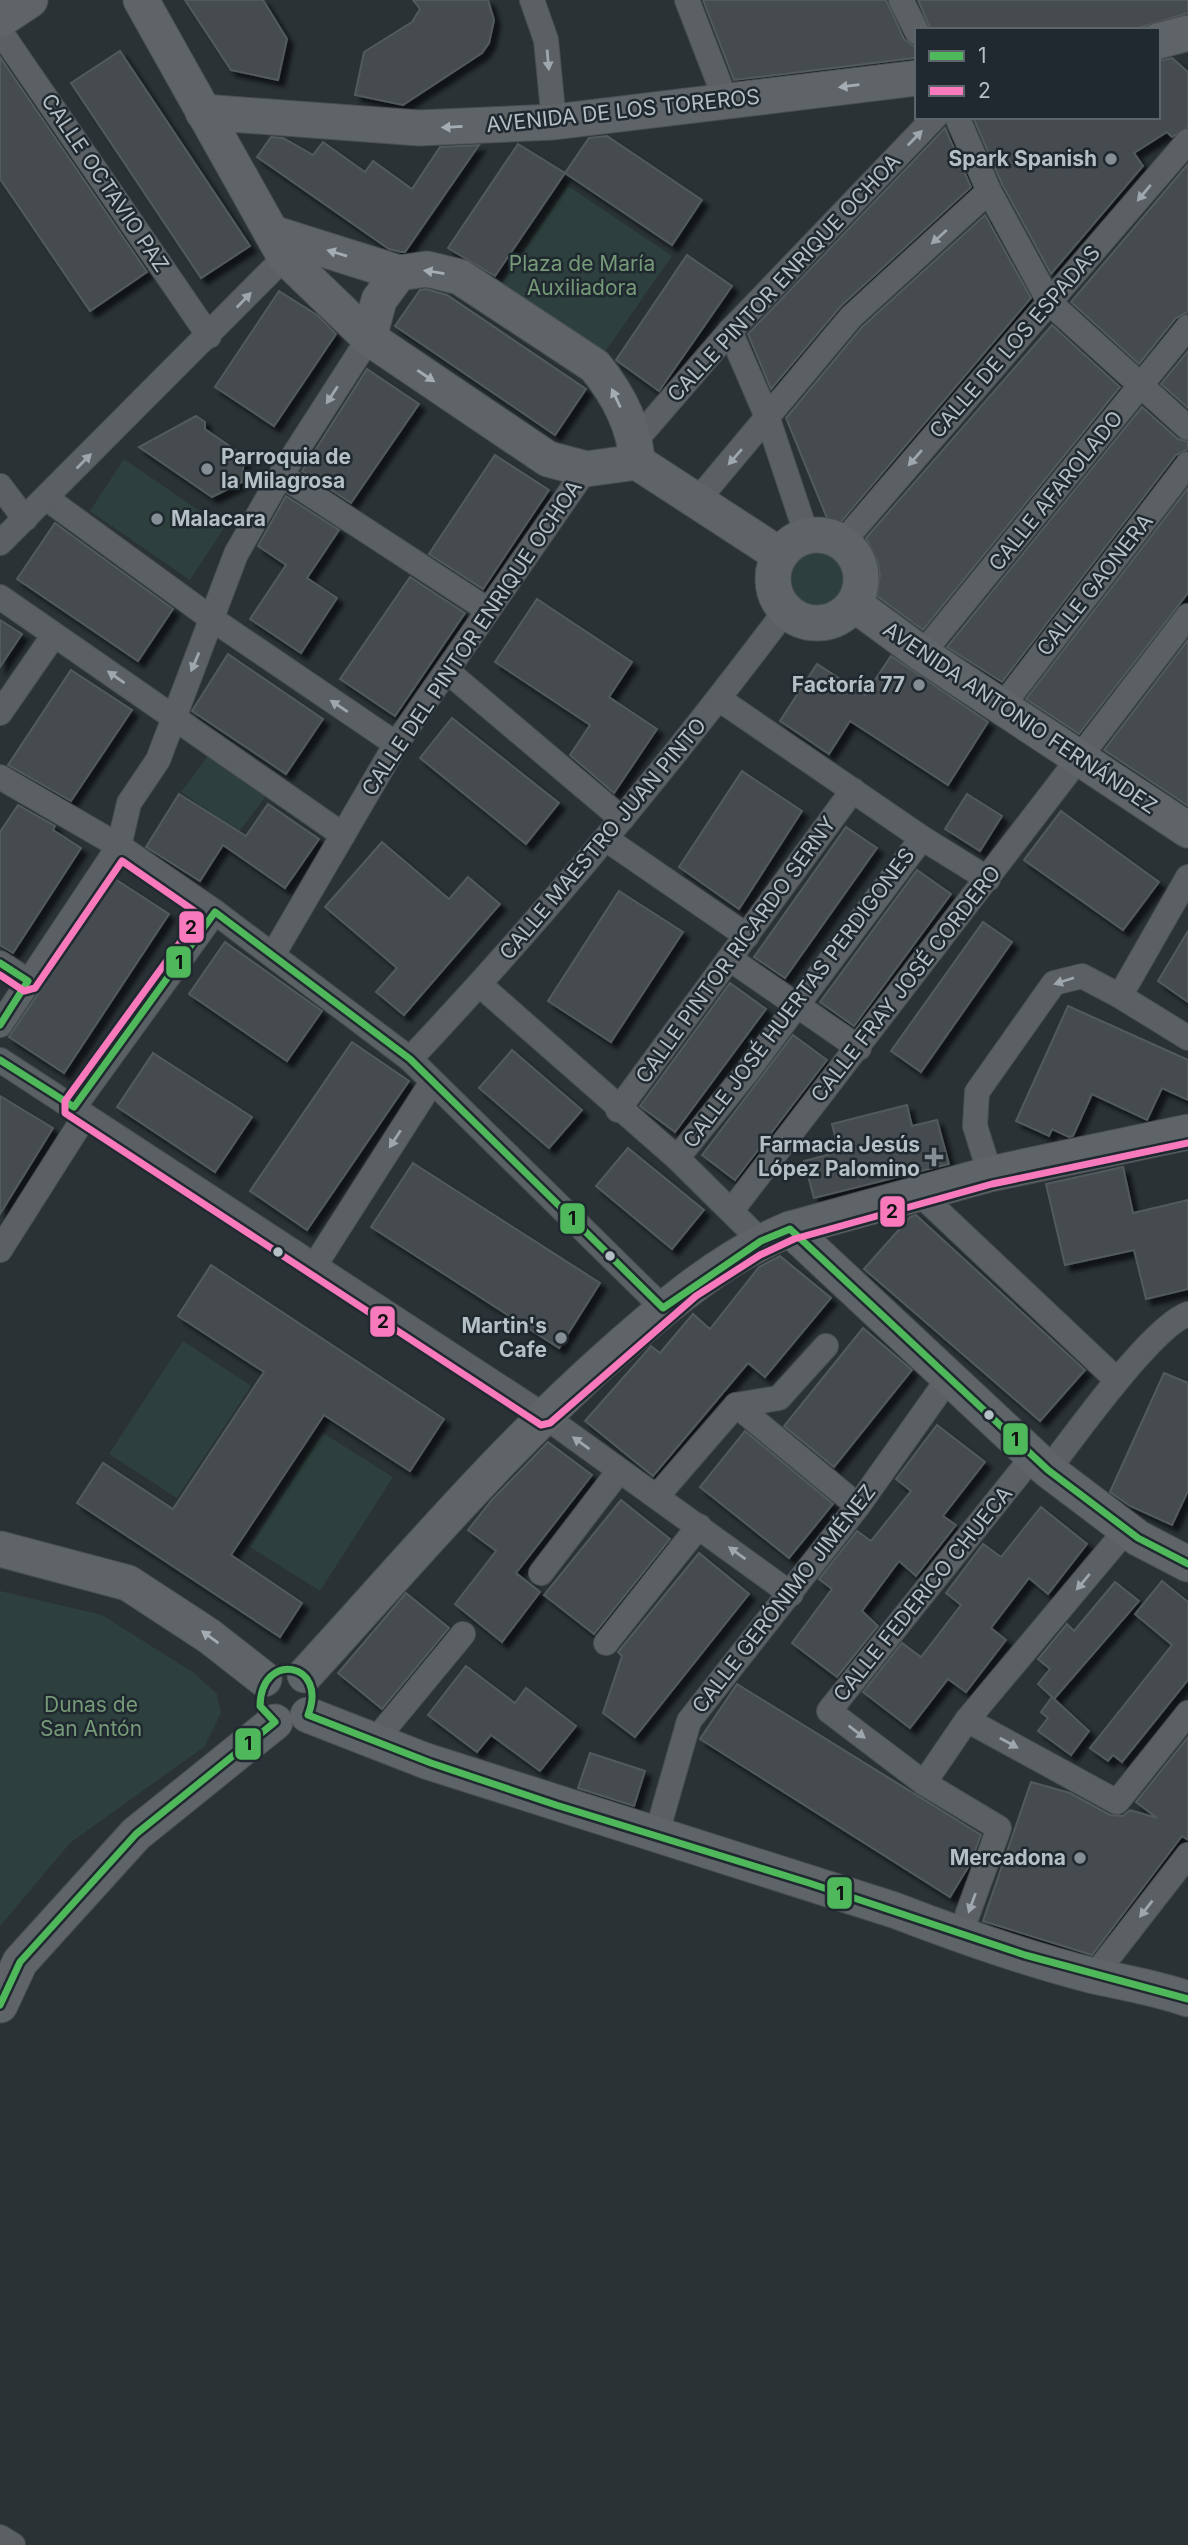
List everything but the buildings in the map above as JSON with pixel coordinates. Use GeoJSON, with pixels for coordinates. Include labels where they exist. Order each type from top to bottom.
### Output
{"type":"FeatureCollection","features":[{"type":"Feature","properties":{"kind":"street"},"geometry":{"type":"LineString","coordinates":[[0,20],[30,0]]}},
{"type":"Feature","properties":{"kind":"street"},"geometry":{"type":"LineString","coordinates":[[126,0],[148,14],[280,246],[369,338],[548,459],[586,469],[636,451]]}},
{"type":"Feature","properties":{"kind":"street"},"geometry":{"type":"LineString","coordinates":[[532,0],[546,40],[554,122]]}},
{"type":"Feature","properties":{"kind":"street"},"geometry":{"type":"LineString","coordinates":[[687,0],[726,101]]}},
{"type":"Feature","properties":{"kind":"street"},"geometry":{"type":"LineString","coordinates":[[901,0],[915,28]]}},
{"type":"Feature","properties":{"kind":"street","name":"CALLE OCTAVIO PAZ"},"geometry":{"type":"LineString","coordinates":[[0,31],[209,336]]}},
{"type":"Feature","properties":{"kind":"street"},"geometry":{"type":"LineString","coordinates":[[1160,40],[1188,33]]}},
{"type":"Feature","properties":{"kind":"street","name":"AVENIDA DE LOS TOREROS"},"geometry":{"type":"LineString","coordinates":[[202,112],[419,128],[554,122],[915,78]]}},
{"type":"Feature","properties":{"kind":"street","name":"CALLE PINTOR ENRIQUE OCHOA"},"geometry":{"type":"LineString","coordinates":[[636,451],[730,331],[933,119]]}},
{"type":"Feature","properties":{"kind":"street"},"geometry":{"type":"LineString","coordinates":[[958,119],[989,191],[1050,303],[1188,428]]}},
{"type":"Feature","properties":{"kind":"street","name":"CALLE DE LOS ESPADAS"},"geometry":{"type":"LineString","coordinates":[[842,543],[1188,141]]}},
{"type":"Feature","properties":{"kind":"street"},"geometry":{"type":"LineString","coordinates":[[696,502],[851,317],[989,191]]}},
{"type":"Feature","properties":{"kind":"street"},"geometry":{"type":"LineString","coordinates":[[0,542],[209,336],[280,246]]}},
{"type":"Feature","properties":{"kind":"street"},"geometry":{"type":"LineString","coordinates":[[280,246],[399,273],[427,269],[460,277],[595,366],[611,386],[636,451],[696,502],[793,546]]}},
{"type":"Feature","properties":{"kind":"street"},"geometry":{"type":"LineString","coordinates":[[0,1025],[119,846],[129,803],[158,760],[172,716],[236,554],[281,475],[369,338],[379,300],[399,273]]}},
{"type":"Feature","properties":{"kind":"street","name":"CALLE AFAROLADO"},"geometry":{"type":"LineString","coordinates":[[922,654],[1188,327]]}},
{"type":"Feature","properties":{"kind":"street"},"geometry":{"type":"LineString","coordinates":[[730,331],[768,419],[793,546]]}},
{"type":"Feature","properties":{"kind":"street","name":"CALLE GAONERA"},"geometry":{"type":"LineString","coordinates":[[1003,705],[1188,464]]}},
{"type":"Feature","properties":{"kind":"street","name":"CALLE DEL PINTOR ENRIQUE OCHOA"},"geometry":{"type":"LineString","coordinates":[[274,953],[396,744],[586,469]]}},
{"type":"Feature","properties":{"kind":"street"},"geometry":{"type":"LineString","coordinates":[[281,475],[488,610]]}},
{"type":"Feature","properties":{"kind":"street"},"geometry":{"type":"LineString","coordinates":[[0,486],[25,519]]}},
{"type":"Feature","properties":{"kind":"street"},"geometry":{"type":"LineString","coordinates":[[46,498],[212,620],[396,744]]}},
{"type":"Feature","properties":{"kind":"street"},"geometry":{"type":"LineString","coordinates":[[819,535],[842,543],[852,552],[861,578],[854,604],[836,618],[814,623],[799,619],[786,610],[773,584],[774,569],[793,546],[819,535]]}},
{"type":"Feature","properties":{"kind":"street"},"geometry":{"type":"LineString","coordinates":[[0,597],[343,835]]}},
{"type":"Feature","properties":{"kind":"street","name":"AVENIDA ANTONIO FERNÁNDEZ"},"geometry":{"type":"LineString","coordinates":[[854,604],[922,654],[1003,705],[1188,830]]}},
{"type":"Feature","properties":{"kind":"street","name":"CALLE MAESTRO JUAN PINTO"},"geometry":{"type":"LineString","coordinates":[[410,1059],[480,985],[606,839],[719,699],[786,610]]}},
{"type":"Feature","properties":{"kind":"street","name":"CALLE FRAY JOSÉ CORDERO"},"geometry":{"type":"LineString","coordinates":[[732,1210],[988,879],[1077,757],[1188,616]]}},
{"type":"Feature","properties":{"kind":"street"},"geometry":{"type":"LineString","coordinates":[[0,713],[54,635]]}},
{"type":"Feature","properties":{"kind":"street"},"geometry":{"type":"LineString","coordinates":[[447,671],[622,819]]}},
{"type":"Feature","properties":{"kind":"street"},"geometry":{"type":"LineString","coordinates":[[719,699],[922,838],[988,879]]}},
{"type":"Feature","properties":{"kind":"street"},"geometry":{"type":"LineString","coordinates":[[3,785],[119,846],[274,953],[410,1059],[663,1308]]}},
{"type":"Feature","properties":{"kind":"street","name":"CALLE PINTOR RICARDO SERNY"},"geometry":{"type":"LineString","coordinates":[[618,1110],[853,790]]}},
{"type":"Feature","properties":{"kind":"street","name":"CALLE JOSÉ HUERTAS PERDIGONES"},"geometry":{"type":"LineString","coordinates":[[677,1158],[747,1072],[922,838]]}},
{"type":"Feature","properties":{"kind":"street"},"geometry":{"type":"LineString","coordinates":[[606,839],[747,936]]}},
{"type":"Feature","properties":{"kind":"street"},"geometry":{"type":"LineString","coordinates":[[1120,996],[1188,877]]}},
{"type":"Feature","properties":{"kind":"street"},"geometry":{"type":"LineString","coordinates":[[0,1250],[80,1112],[215,912]]}},
{"type":"Feature","properties":{"kind":"street"},"geometry":{"type":"LineString","coordinates":[[730,959],[859,1048]]}},
{"type":"Feature","properties":{"kind":"street"},"geometry":{"type":"LineString","coordinates":[[0,962],[28,981]]}},
{"type":"Feature","properties":{"kind":"street"},"geometry":{"type":"LineString","coordinates":[[990,1174],[975,1126],[977,1092],[1054,983],[1082,976],[1188,1038]]}},
{"type":"Feature","properties":{"kind":"street"},"geometry":{"type":"LineString","coordinates":[[480,985],[618,1110],[677,1158],[732,1210],[775,1236],[948,1379],[1041,1463],[1126,1530],[1188,1564]]}},
{"type":"Feature","properties":{"kind":"street"},"geometry":{"type":"LineString","coordinates":[[0,1060],[543,1415],[619,1471],[658,1495],[791,1594]]}},
{"type":"Feature","properties":{"kind":"street"},"geometry":{"type":"LineString","coordinates":[[315,1265],[432,1082]]}},
{"type":"Feature","properties":{"kind":"street"},"geometry":{"type":"LineString","coordinates":[[276,1704],[271,1673],[288,1668],[305,1675],[543,1415],[663,1308],[775,1236],[990,1174],[1188,1132]]}},
{"type":"Feature","properties":{"kind":"street"},"geometry":{"type":"LineString","coordinates":[[921,1195],[1117,1380]]}},
{"type":"Feature","properties":{"kind":"street"},"geometry":{"type":"LineString","coordinates":[[1041,1463],[1161,1335],[1188,1314]]}},
{"type":"Feature","properties":{"kind":"street"},"geometry":{"type":"LineString","coordinates":[[658,1495],[736,1405],[779,1398],[826,1346]]}},
{"type":"Feature","properties":{"kind":"street","name":"CALLE GERÓNIMO JIMÉNEZ"},"geometry":{"type":"LineString","coordinates":[[656,1836],[689,1721],[858,1506],[948,1379]]}},
{"type":"Feature","properties":{"kind":"street"},"geometry":{"type":"LineString","coordinates":[[736,1405],[858,1506]]}},
{"type":"Feature","properties":{"kind":"street","name":"CALLE FEDERICO CHUECA"},"geometry":{"type":"LineString","coordinates":[[960,1935],[999,1828],[924,1783],[830,1711],[1041,1463]]}},
{"type":"Feature","properties":{"kind":"street"},"geometry":{"type":"LineString","coordinates":[[541,1573],[619,1471]]}},
{"type":"Feature","properties":{"kind":"street"},"geometry":{"type":"LineString","coordinates":[[606,1643],[699,1526]]}},
{"type":"Feature","properties":{"kind":"street"},"geometry":{"type":"LineString","coordinates":[[924,1783],[967,1720],[1126,1530]]}},
{"type":"Feature","properties":{"kind":"street"},"geometry":{"type":"LineString","coordinates":[[0,1549],[128,1583],[209,1636],[276,1704]]}},
{"type":"Feature","properties":{"kind":"street"},"geometry":{"type":"LineString","coordinates":[[0,1573],[117,1602],[276,1704],[373,1743],[656,1836],[894,1910],[960,1935],[1094,1976],[1148,1985],[1188,1999]]}},
{"type":"Feature","properties":{"kind":"street"},"geometry":{"type":"LineString","coordinates":[[373,1743],[463,1633]]}},
{"type":"Feature","properties":{"kind":"street"},"geometry":{"type":"LineString","coordinates":[[0,2005],[20,1962],[136,1834],[276,1704]]}},
{"type":"Feature","properties":{"kind":"street"},"geometry":{"type":"LineString","coordinates":[[967,1720],[1117,1802],[1188,1713]]}},
{"type":"Feature","properties":{"kind":"street"},"geometry":{"type":"LineString","coordinates":[[1094,1976],[1188,1855]]}},
{"type":"Feature","properties":{"kind":"street"},"geometry":{"type":"LineString","coordinates":[[0,2537],[13,2545]]}},
{"type":"Feature","properties":{"kind":"green space","name":"Plaza de María Auxiliadora"},"geometry":{"type":"Polygon","coordinates":[[[568,186],[672,256],[595,366],[492,298],[568,186]]]}},
{"type":"Feature","properties":{"kind":"green space","name":"Malacara"},"geometry":{"type":"Polygon","coordinates":[[[124,459],[224,528],[190,580],[90,511],[124,459]]]}},
{"type":"Feature","properties":{"kind":"green space"},"geometry":{"type":"Polygon","coordinates":[[[809,549],[821,549],[837,558],[844,568],[844,592],[837,602],[821,611],[809,611],[798,606],[789,597],[784,586],[784,574],[789,563],[798,554],[809,549]]]}},
{"type":"Feature","properties":{"kind":"green space"},"geometry":{"type":"Polygon","coordinates":[[[222,737],[279,779],[238,833],[181,792],[222,737]]]}},
{"type":"Feature","properties":{"kind":"green space"},"geometry":{"type":"Polygon","coordinates":[[[183,1341],[251,1386],[177,1498],[109,1454],[183,1341]]]}},
{"type":"Feature","properties":{"kind":"green space"},"geometry":{"type":"Polygon","coordinates":[[[323,1433],[393,1477],[320,1591],[250,1547],[323,1433]]]}},
{"type":"Feature","properties":{"kind":"green space","name":"Dunas de San Antón"},"geometry":{"type":"Polygon","coordinates":[[[0,1591],[102,1615],[194,1673],[217,1694],[221,1713],[204,1747],[70,1843],[0,1926],[0,1591]]]}},
{"type":"Feature","properties":{"kind":"transit line","name":"2"},"geometry":{"type":"LineString","coordinates":[[0,975],[24,991],[35,988],[122,861],[200,915],[65,1101],[65,1113],[541,1425],[550,1423],[696,1296],[760,1255],[794,1239],[992,1184],[1188,1143]]}},
{"type":"Feature","properties":{"kind":"transit line","name":"1"},"geometry":{"type":"LineString","coordinates":[[0,1060],[74,1107],[215,912],[410,1059],[663,1308],[761,1241],[790,1229],[1048,1470],[1138,1538],[1188,1564]]}},
{"type":"Feature","properties":{"kind":"transit line","name":"1"},"geometry":{"type":"LineString","coordinates":[[0,963],[28,981],[0,1025]]}},
{"type":"Feature","properties":{"kind":"transit line","name":"1"},"geometry":{"type":"LineString","coordinates":[[0,2005],[20,1962],[136,1834],[275,1722],[260,1706],[263,1688],[271,1676],[281,1670],[302,1674],[310,1683],[312,1697],[308,1715],[431,1763],[1025,1955],[1188,1999]]}},
{"type":"Feature","properties":{"kind":"place","name":"Spark Spanish"},"geometry":{"type":"Point","coordinates":[1111,159]}},
{"type":"Feature","properties":{"kind":"place","name":"Parroquia de la Milagrosa"},"geometry":{"type":"Point","coordinates":[207,469]}},
{"type":"Feature","properties":{"kind":"place","name":"Malacara"},"geometry":{"type":"Point","coordinates":[157,519]}},
{"type":"Feature","properties":{"kind":"place","name":"Factoría 77"},"geometry":{"type":"Point","coordinates":[919,685]}},
{"type":"Feature","properties":{"kind":"place","name":"Farmacia Jesús López Palomino"},"geometry":{"type":"Point","coordinates":[934,1157]}},
{"type":"Feature","properties":{"kind":"place","name":"Martin's Cafe"},"geometry":{"type":"Point","coordinates":[561,1338]}},
{"type":"Feature","properties":{"kind":"place","name":"Mercadona"},"geometry":{"type":"Point","coordinates":[1080,1858]}}]}
